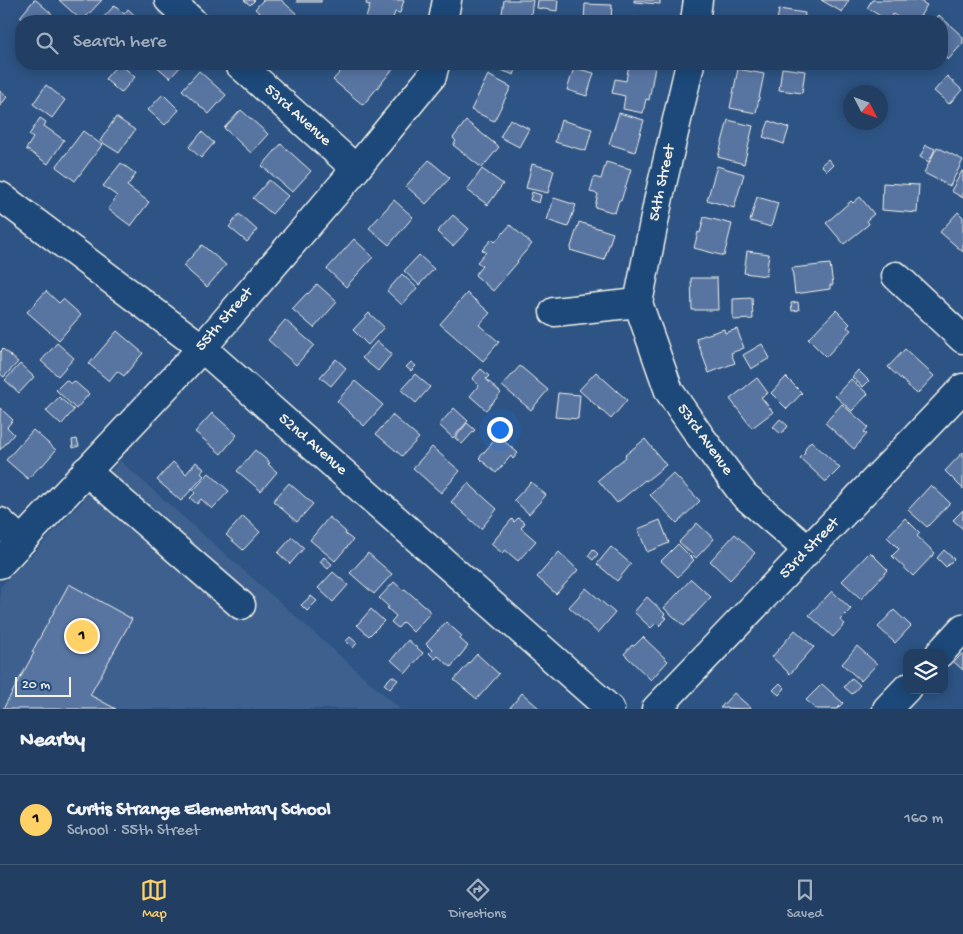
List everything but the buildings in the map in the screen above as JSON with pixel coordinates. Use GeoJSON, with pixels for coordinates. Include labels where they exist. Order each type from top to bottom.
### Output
{"type":"FeatureCollection","features":[{"type":"Feature","properties":{"kind":"street"},"geometry":{"type":"LineString","coordinates":[[169,0],[185,15]]}},
{"type":"Feature","properties":{"kind":"street"},"geometry":{"type":"LineString","coordinates":[[444,15],[447,0]]}},
{"type":"Feature","properties":{"kind":"street"},"geometry":{"type":"LineString","coordinates":[[696,15],[698,0]]}},
{"type":"Feature","properties":{"kind":"street","name":"53rd Avenue"},"geometry":{"type":"LineString","coordinates":[[246,70],[356,169]]}},
{"type":"Feature","properties":{"kind":"street","name":"55th Street"},"geometry":{"type":"LineString","coordinates":[[0,564],[202,348],[356,169],[432,76],[434,70]]}},
{"type":"Feature","properties":{"kind":"street","name":"54th Street"},"geometry":{"type":"LineString","coordinates":[[638,303],[689,70]]}},
{"type":"Feature","properties":{"kind":"street","name":"52nd Avenue"},"geometry":{"type":"LineString","coordinates":[[0,196],[202,348],[610,709]]}},
{"type":"Feature","properties":{"kind":"street"},"geometry":{"type":"LineString","coordinates":[[896,276],[963,339]]}},
{"type":"Feature","properties":{"kind":"street"},"geometry":{"type":"LineString","coordinates":[[554,312],[638,303]]}},
{"type":"Feature","properties":{"kind":"street","name":"53rd Avenue"},"geometry":{"type":"LineString","coordinates":[[638,303],[669,391],[744,495],[808,550]]}},
{"type":"Feature","properties":{"kind":"street","name":"53rd Street"},"geometry":{"type":"LineString","coordinates":[[656,709],[963,388]]}},
{"type":"Feature","properties":{"kind":"street"},"geometry":{"type":"LineString","coordinates":[[86,471],[241,606]]}},
{"type":"Feature","properties":{"kind":"street"},"geometry":{"type":"LineString","coordinates":[[0,522],[21,540]]}},
{"type":"Feature","properties":{"kind":"street"},"geometry":{"type":"LineString","coordinates":[[944,649],[963,628]]}},
{"type":"Feature","properties":{"kind":"street"},"geometry":{"type":"LineString","coordinates":[[887,709],[903,692]]}},
{"type":"Feature","properties":{"kind":"shaded area"},"geometry":{"type":"Polygon","coordinates":[[[120,461],[400,709],[0,709],[0,587],[120,461]]]}},
{"type":"Feature","properties":{"kind":"place","name":"Curtis Strange Elementary School"},"geometry":{"type":"Point","coordinates":[82,636]}}]}
